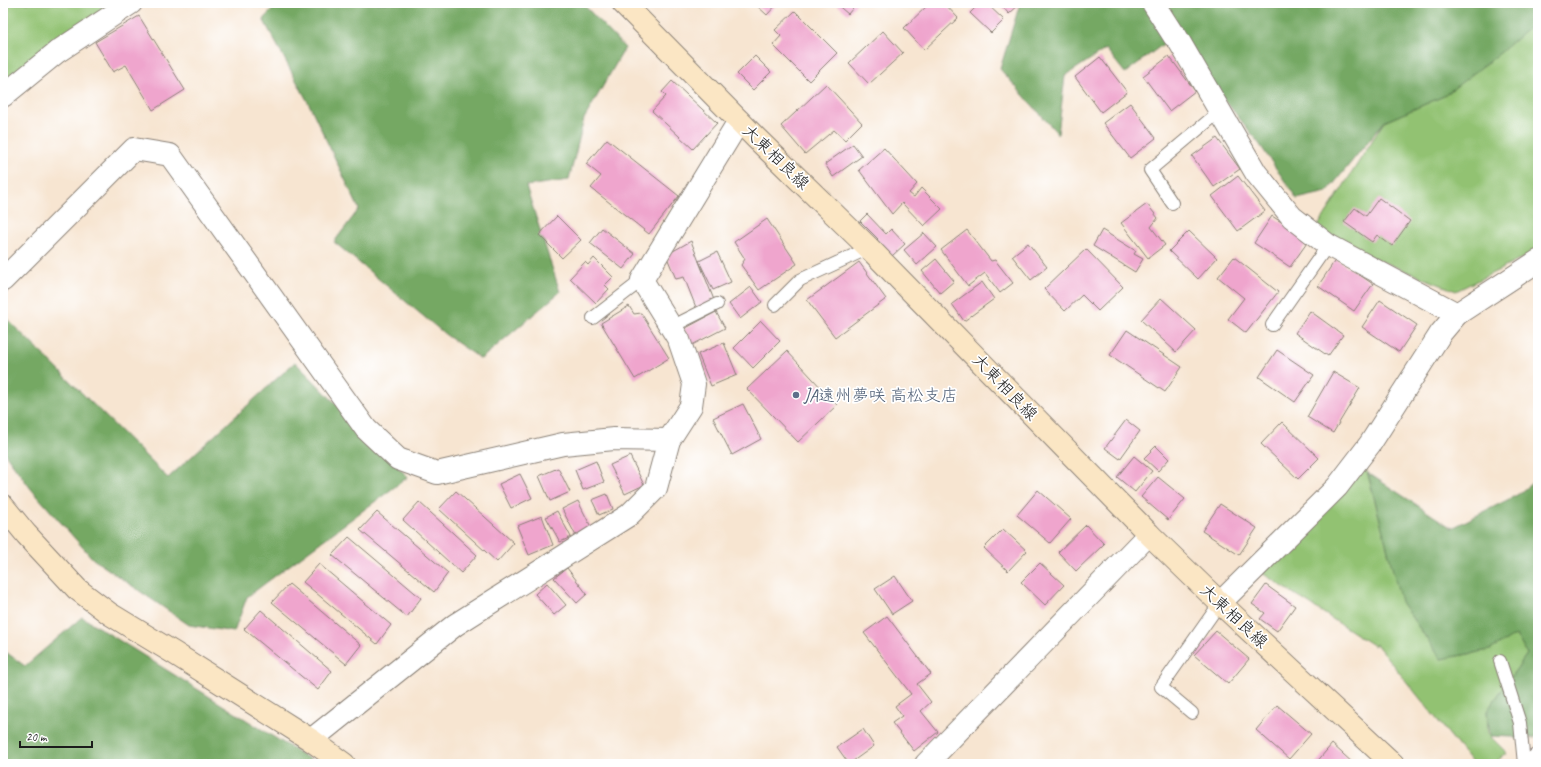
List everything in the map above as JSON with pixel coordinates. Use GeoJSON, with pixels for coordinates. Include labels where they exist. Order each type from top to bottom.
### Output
{"type":"FeatureCollection","features":[{"type":"Feature","properties":{"kind":"main road","name":"大東相良線"},"geometry":{"type":"LineString","coordinates":[[623,3],[739,121],[869,248],[1150,534],[1220,603],[1393,764]]}},
{"type":"Feature","properties":{"kind":"main road"},"geometry":{"type":"LineString","coordinates":[[3,506],[26,534],[77,589],[94,602],[110,614],[311,740],[344,764]]}},
{"type":"Feature","properties":{"kind":"street"},"geometry":{"type":"LineString","coordinates":[[3,96],[57,52],[131,3]]}},
{"type":"Feature","properties":{"kind":"street"},"geometry":{"type":"LineString","coordinates":[[1153,3],[1174,36],[1176,36],[1256,172],[1292,217],[1328,245],[1457,314]]}},
{"type":"Feature","properties":{"kind":"street"},"geometry":{"type":"LineString","coordinates":[[311,740],[456,625],[629,515],[656,488],[669,440],[691,406],[694,384],[679,340],[642,280],[739,121]]}},
{"type":"Feature","properties":{"kind":"street"},"geometry":{"type":"LineString","coordinates":[[3,280],[134,149],[170,156],[366,429],[398,459],[437,473],[564,444],[614,439],[669,440]]}},
{"type":"Feature","properties":{"kind":"street"},"geometry":{"type":"LineString","coordinates":[[1220,603],[1338,487],[1370,444],[1441,333],[1457,314],[1538,261]]}},
{"type":"Feature","properties":{"kind":"street"},"geometry":{"type":"LineString","coordinates":[[926,764],[1150,534]]}},
{"type":"Feature","properties":{"kind":"lane"},"geometry":{"type":"LineString","coordinates":[[1172,203],[1150,170],[1220,111]]}},
{"type":"Feature","properties":{"kind":"lane"},"geometry":{"type":"LineString","coordinates":[[1272,325],[1328,245]]}},
{"type":"Feature","properties":{"kind":"lane"},"geometry":{"type":"LineString","coordinates":[[775,305],[800,280],[869,248]]}},
{"type":"Feature","properties":{"kind":"lane"},"geometry":{"type":"LineString","coordinates":[[593,318],[642,280]]}},
{"type":"Feature","properties":{"kind":"lane"},"geometry":{"type":"LineString","coordinates":[[671,328],[717,304]]}},
{"type":"Feature","properties":{"kind":"lane"},"geometry":{"type":"LineString","coordinates":[[1192,714],[1161,687],[1220,603]]}},
{"type":"Feature","properties":{"kind":"lane"},"geometry":{"type":"LineString","coordinates":[[1500,661],[1520,723],[1524,764]]}},
{"type":"Feature","properties":{"kind":"lane"},"geometry":{"type":"LineString","coordinates":[[1524,764],[1538,753]]}},
{"type":"Feature","properties":{"kind":"green space"},"geometry":{"type":"Polygon","coordinates":[[[3,3],[108,3],[109,4],[3,88],[3,3]]]}},
{"type":"Feature","properties":{"kind":"green space"},"geometry":{"type":"Polygon","coordinates":[[[279,3],[582,3],[625,48],[584,119],[569,180],[526,186],[560,292],[481,359],[446,335],[334,242],[359,209],[310,106],[263,19],[279,3]]]}},
{"type":"Feature","properties":{"kind":"green space"},"geometry":{"type":"Polygon","coordinates":[[[1020,3],[1538,3],[1538,20],[1500,53],[1444,96],[1384,122],[1327,192],[1297,199],[1258,142],[1174,36],[1125,73],[1106,49],[1065,76],[1058,134],[1000,69],[1020,3]]]}},
{"type":"Feature","properties":{"kind":"green space"},"geometry":{"type":"Polygon","coordinates":[[[1538,19],[1538,251],[1456,291],[1313,234],[1384,122],[1444,96],[1538,19]]]}},
{"type":"Feature","properties":{"kind":"green space"},"geometry":{"type":"Polygon","coordinates":[[[3,315],[168,478],[295,362],[408,477],[247,597],[234,632],[189,625],[93,559],[31,489],[3,451],[3,315]]]}},
{"type":"Feature","properties":{"kind":"green space"},"geometry":{"type":"Polygon","coordinates":[[[1366,468],[1403,605],[1441,659],[1490,650],[1515,634],[1527,654],[1487,711],[1488,734],[1507,753],[1493,764],[1473,764],[1376,644],[1374,646],[1262,573],[1366,468]]]}},
{"type":"Feature","properties":{"kind":"green space"},"geometry":{"type":"Polygon","coordinates":[[[1368,473],[1452,528],[1517,495],[1538,478],[1538,735],[1534,738],[1490,736],[1487,711],[1527,654],[1516,635],[1490,650],[1441,659],[1401,602],[1368,473]]]}},
{"type":"Feature","properties":{"kind":"green space"},"geometry":{"type":"Polygon","coordinates":[[[82,617],[318,764],[3,764],[3,650],[25,666],[82,617]]]}},
{"type":"Feature","properties":{"kind":"building"},"geometry":{"type":"Polygon","coordinates":[[[754,3],[778,3],[767,15],[754,3]]]}},
{"type":"Feature","properties":{"kind":"building"},"geometry":{"type":"Polygon","coordinates":[[[835,3],[857,3],[848,14],[835,3]]]}},
{"type":"Feature","properties":{"kind":"building"},"geometry":{"type":"Polygon","coordinates":[[[930,3],[944,3],[958,18],[924,50],[904,28],[930,3]]]}},
{"type":"Feature","properties":{"kind":"building"},"geometry":{"type":"Polygon","coordinates":[[[980,3],[986,3],[1004,20],[991,33],[970,13],[980,3]]]}},
{"type":"Feature","properties":{"kind":"building"},"geometry":{"type":"Polygon","coordinates":[[[999,3],[1021,3],[1009,14],[999,3]]]}},
{"type":"Feature","properties":{"kind":"building"},"geometry":{"type":"Polygon","coordinates":[[[795,11],[837,53],[809,81],[773,45],[781,36],[775,30],[795,11]]]}},
{"type":"Feature","properties":{"kind":"building"},"geometry":{"type":"Polygon","coordinates":[[[139,16],[185,90],[153,110],[126,65],[113,72],[95,42],[139,16]]]}},
{"type":"Feature","properties":{"kind":"building"},"geometry":{"type":"Polygon","coordinates":[[[883,31],[903,53],[869,84],[849,63],[883,31]]]}},
{"type":"Feature","properties":{"kind":"building"},"geometry":{"type":"Polygon","coordinates":[[[755,56],[771,72],[753,90],[737,74],[755,56]]]}},
{"type":"Feature","properties":{"kind":"building"},"geometry":{"type":"Polygon","coordinates":[[[1169,56],[1195,91],[1169,111],[1143,76],[1169,56]]]}},
{"type":"Feature","properties":{"kind":"building"},"geometry":{"type":"Polygon","coordinates":[[[1100,57],[1127,92],[1101,112],[1075,77],[1100,57]]]}},
{"type":"Feature","properties":{"kind":"building"},"geometry":{"type":"Polygon","coordinates":[[[672,81],[717,123],[693,149],[652,111],[666,96],[662,92],[672,81]]]}},
{"type":"Feature","properties":{"kind":"building"},"geometry":{"type":"Polygon","coordinates":[[[826,84],[862,123],[845,140],[834,130],[805,154],[781,126],[826,84]]]}},
{"type":"Feature","properties":{"kind":"building"},"geometry":{"type":"Polygon","coordinates":[[[1130,103],[1156,138],[1130,158],[1103,123],[1130,103]]]}},
{"type":"Feature","properties":{"kind":"building"},"geometry":{"type":"Polygon","coordinates":[[[1217,138],[1240,169],[1214,187],[1192,156],[1217,138]]]}},
{"type":"Feature","properties":{"kind":"building"},"geometry":{"type":"Polygon","coordinates":[[[607,139],[679,196],[649,234],[591,188],[601,176],[586,164],[607,139]]]}},
{"type":"Feature","properties":{"kind":"building"},"geometry":{"type":"Polygon","coordinates":[[[853,144],[862,156],[833,177],[825,164],[853,144]]]}},
{"type":"Feature","properties":{"kind":"building"},"geometry":{"type":"Polygon","coordinates":[[[884,148],[917,184],[909,193],[914,197],[921,188],[942,209],[924,226],[902,203],[892,214],[859,170],[884,148]]]}},
{"type":"Feature","properties":{"kind":"building"},"geometry":{"type":"Polygon","coordinates":[[[1238,176],[1265,211],[1238,231],[1212,196],[1238,176]]]}},
{"type":"Feature","properties":{"kind":"building"},"geometry":{"type":"Polygon","coordinates":[[[1379,198],[1410,221],[1392,246],[1377,235],[1372,242],[1344,222],[1355,208],[1366,216],[1379,198]]]}},
{"type":"Feature","properties":{"kind":"building"},"geometry":{"type":"Polygon","coordinates":[[[1147,204],[1158,218],[1151,227],[1165,245],[1148,258],[1121,223],[1147,204]]]}},
{"type":"Feature","properties":{"kind":"building"},"geometry":{"type":"Polygon","coordinates":[[[867,214],[886,234],[891,229],[905,244],[892,256],[860,221],[867,214]]]}},
{"type":"Feature","properties":{"kind":"building"},"geometry":{"type":"Polygon","coordinates":[[[557,216],[581,240],[562,258],[539,235],[557,216]]]}},
{"type":"Feature","properties":{"kind":"building"},"geometry":{"type":"Polygon","coordinates":[[[1272,216],[1309,240],[1290,267],[1254,243],[1272,216]]]}},
{"type":"Feature","properties":{"kind":"building"},"geometry":{"type":"Polygon","coordinates":[[[767,219],[797,264],[759,290],[741,265],[745,259],[734,242],[767,219]]]}},
{"type":"Feature","properties":{"kind":"building"},"geometry":{"type":"Polygon","coordinates":[[[602,228],[635,254],[623,269],[590,243],[602,228]]]}},
{"type":"Feature","properties":{"kind":"building"},"geometry":{"type":"Polygon","coordinates":[[[967,230],[991,261],[995,260],[1013,283],[1000,293],[985,273],[968,286],[941,250],[967,230]]]}},
{"type":"Feature","properties":{"kind":"building"},"geometry":{"type":"Polygon","coordinates":[[[1102,230],[1136,251],[1134,254],[1143,259],[1135,272],[1093,246],[1102,230]]]}},
{"type":"Feature","properties":{"kind":"building"},"geometry":{"type":"Polygon","coordinates":[[[1189,231],[1217,258],[1198,279],[1169,251],[1189,231]]]}},
{"type":"Feature","properties":{"kind":"building"},"geometry":{"type":"Polygon","coordinates":[[[924,233],[937,247],[917,265],[904,250],[924,233]]]}},
{"type":"Feature","properties":{"kind":"building"},"geometry":{"type":"Polygon","coordinates":[[[691,241],[714,300],[697,310],[684,277],[676,279],[666,255],[691,241]]]}},
{"type":"Feature","properties":{"kind":"building"},"geometry":{"type":"Polygon","coordinates":[[[1028,243],[1047,267],[1031,280],[1012,256],[1028,243]]]}},
{"type":"Feature","properties":{"kind":"building"},"geometry":{"type":"Polygon","coordinates":[[[1086,249],[1123,287],[1098,311],[1082,295],[1065,311],[1044,289],[1086,249]]]}},
{"type":"Feature","properties":{"kind":"building"},"geometry":{"type":"Polygon","coordinates":[[[717,252],[731,282],[713,290],[699,261],[717,252]]]}},
{"type":"Feature","properties":{"kind":"building"},"geometry":{"type":"Polygon","coordinates":[[[1234,257],[1278,292],[1246,333],[1228,319],[1244,298],[1218,277],[1234,257]]]}},
{"type":"Feature","properties":{"kind":"building"},"geometry":{"type":"Polygon","coordinates":[[[594,258],[613,277],[605,285],[609,289],[596,303],[570,278],[585,262],[588,265],[594,258]]]}},
{"type":"Feature","properties":{"kind":"building"},"geometry":{"type":"Polygon","coordinates":[[[936,259],[954,281],[940,293],[922,271],[936,259]]]}},
{"type":"Feature","properties":{"kind":"building"},"geometry":{"type":"Polygon","coordinates":[[[1336,259],[1373,284],[1354,311],[1318,286],[1336,259]]]}},
{"type":"Feature","properties":{"kind":"building"},"geometry":{"type":"Polygon","coordinates":[[[859,262],[886,299],[835,337],[807,300],[859,262]]]}},
{"type":"Feature","properties":{"kind":"building"},"geometry":{"type":"Polygon","coordinates":[[[982,282],[994,299],[964,321],[952,304],[982,282]]]}},
{"type":"Feature","properties":{"kind":"building"},"geometry":{"type":"Polygon","coordinates":[[[751,287],[762,302],[740,319],[729,304],[751,287]]]}},
{"type":"Feature","properties":{"kind":"building"},"geometry":{"type":"Polygon","coordinates":[[[1161,298],[1196,330],[1176,352],[1141,320],[1161,298]]]}},
{"type":"Feature","properties":{"kind":"building"},"geometry":{"type":"Polygon","coordinates":[[[1380,300],[1417,325],[1399,352],[1362,327],[1380,300]]]}},
{"type":"Feature","properties":{"kind":"building"},"geometry":{"type":"Polygon","coordinates":[[[629,306],[634,314],[641,313],[669,358],[635,379],[601,323],[629,306]]]}},
{"type":"Feature","properties":{"kind":"building"},"geometry":{"type":"Polygon","coordinates":[[[1310,311],[1343,335],[1328,356],[1295,333],[1310,311]]]}},
{"type":"Feature","properties":{"kind":"building"},"geometry":{"type":"Polygon","coordinates":[[[716,312],[725,328],[692,345],[684,329],[716,312]]]}},
{"type":"Feature","properties":{"kind":"building"},"geometry":{"type":"Polygon","coordinates":[[[761,321],[780,341],[753,368],[734,348],[761,321]]]}},
{"type":"Feature","properties":{"kind":"building"},"geometry":{"type":"Polygon","coordinates":[[[1127,330],[1182,367],[1165,392],[1110,355],[1127,330]]]}},
{"type":"Feature","properties":{"kind":"building"},"geometry":{"type":"Polygon","coordinates":[[[724,343],[737,375],[711,386],[698,354],[724,343]]]}},
{"type":"Feature","properties":{"kind":"building"},"geometry":{"type":"Polygon","coordinates":[[[1277,350],[1314,375],[1295,402],[1259,377],[1277,350]]]}},
{"type":"Feature","properties":{"kind":"building"},"geometry":{"type":"Polygon","coordinates":[[[787,351],[837,405],[798,442],[747,389],[787,351]]]}},
{"type":"Feature","properties":{"kind":"building"},"geometry":{"type":"Polygon","coordinates":[[[1333,372],[1360,388],[1333,433],[1307,417],[1333,372]]]}},
{"type":"Feature","properties":{"kind":"building"},"geometry":{"type":"Polygon","coordinates":[[[743,404],[761,439],[732,455],[713,418],[743,404]]]}},
{"type":"Feature","properties":{"kind":"building"},"geometry":{"type":"Polygon","coordinates":[[[1126,420],[1140,431],[1120,459],[1105,448],[1126,420]]]}},
{"type":"Feature","properties":{"kind":"building"},"geometry":{"type":"Polygon","coordinates":[[[1282,422],[1319,458],[1298,479],[1261,444],[1282,422]]]}},
{"type":"Feature","properties":{"kind":"building"},"geometry":{"type":"Polygon","coordinates":[[[1156,446],[1169,459],[1158,471],[1144,458],[1156,446]]]}},
{"type":"Feature","properties":{"kind":"building"},"geometry":{"type":"Polygon","coordinates":[[[630,456],[644,485],[625,494],[610,465],[630,456]]]}},
{"type":"Feature","properties":{"kind":"building"},"geometry":{"type":"Polygon","coordinates":[[[1134,456],[1152,471],[1135,492],[1117,477],[1134,456]]]}},
{"type":"Feature","properties":{"kind":"building"},"geometry":{"type":"Polygon","coordinates":[[[596,461],[604,482],[583,490],[575,470],[596,461]]]}},
{"type":"Feature","properties":{"kind":"building"},"geometry":{"type":"Polygon","coordinates":[[[558,468],[570,492],[550,501],[539,476],[558,468]]]}},
{"type":"Feature","properties":{"kind":"building"},"geometry":{"type":"Polygon","coordinates":[[[520,474],[532,498],[511,508],[499,484],[520,474]]]}},
{"type":"Feature","properties":{"kind":"building"},"geometry":{"type":"Polygon","coordinates":[[[1158,477],[1185,499],[1168,520],[1141,497],[1158,477]]]}},
{"type":"Feature","properties":{"kind":"building"},"geometry":{"type":"Polygon","coordinates":[[[1038,490],[1071,519],[1050,543],[1017,515],[1038,490]]]}},
{"type":"Feature","properties":{"kind":"building"},"geometry":{"type":"Polygon","coordinates":[[[456,491],[514,543],[497,562],[439,509],[456,491]]]}},
{"type":"Feature","properties":{"kind":"building"},"geometry":{"type":"Polygon","coordinates":[[[607,494],[613,509],[599,515],[592,500],[607,494]]]}},
{"type":"Feature","properties":{"kind":"building"},"geometry":{"type":"Polygon","coordinates":[[[578,501],[592,529],[576,536],[562,509],[578,501]]]}},
{"type":"Feature","properties":{"kind":"building"},"geometry":{"type":"Polygon","coordinates":[[[419,502],[477,555],[461,573],[403,520],[419,502]]]}},
{"type":"Feature","properties":{"kind":"building"},"geometry":{"type":"Polygon","coordinates":[[[1220,504],[1257,528],[1239,555],[1202,531],[1220,504]]]}},
{"type":"Feature","properties":{"kind":"building"},"geometry":{"type":"Polygon","coordinates":[[[557,511],[571,537],[560,542],[546,517],[557,511]]]}},
{"type":"Feature","properties":{"kind":"building"},"geometry":{"type":"Polygon","coordinates":[[[377,512],[448,573],[434,592],[360,530],[377,512]]]}},
{"type":"Feature","properties":{"kind":"building"},"geometry":{"type":"Polygon","coordinates":[[[542,516],[553,545],[529,555],[517,526],[542,516]]]}},
{"type":"Feature","properties":{"kind":"building"},"geometry":{"type":"Polygon","coordinates":[[[1086,525],[1104,544],[1076,571],[1058,552],[1086,525]]]}},
{"type":"Feature","properties":{"kind":"building"},"geometry":{"type":"Polygon","coordinates":[[[1003,529],[1027,551],[1008,571],[984,548],[1003,529]]]}},
{"type":"Feature","properties":{"kind":"building"},"geometry":{"type":"Polygon","coordinates":[[[349,537],[421,598],[407,617],[332,555],[349,537]]]}},
{"type":"Feature","properties":{"kind":"building"},"geometry":{"type":"Polygon","coordinates":[[[1040,563],[1064,585],[1045,605],[1021,582],[1040,563]]]}},
{"type":"Feature","properties":{"kind":"building"},"geometry":{"type":"Polygon","coordinates":[[[319,564],[391,625],[377,644],[303,582],[319,564]]]}},
{"type":"Feature","properties":{"kind":"building"},"geometry":{"type":"Polygon","coordinates":[[[567,568],[587,594],[577,603],[554,578],[567,568]]]}},
{"type":"Feature","properties":{"kind":"building"},"geometry":{"type":"Polygon","coordinates":[[[895,576],[912,601],[892,614],[875,589],[895,576]]]}},
{"type":"Feature","properties":{"kind":"building"},"geometry":{"type":"Polygon","coordinates":[[[547,583],[566,605],[554,615],[535,594],[547,583]]]}},
{"type":"Feature","properties":{"kind":"building"},"geometry":{"type":"Polygon","coordinates":[[[289,584],[361,645],[346,664],[272,602],[289,584]]]}},
{"type":"Feature","properties":{"kind":"building"},"geometry":{"type":"Polygon","coordinates":[[[1266,585],[1295,606],[1277,631],[1260,619],[1265,613],[1252,604],[1266,585]]]}},
{"type":"Feature","properties":{"kind":"building"},"geometry":{"type":"Polygon","coordinates":[[[261,610],[332,671],[318,690],[244,629],[261,610]]]}},
{"type":"Feature","properties":{"kind":"building"},"geometry":{"type":"Polygon","coordinates":[[[887,616],[931,674],[917,684],[931,702],[921,711],[938,732],[914,751],[892,723],[902,716],[895,706],[911,694],[864,633],[887,616]]]}},
{"type":"Feature","properties":{"kind":"building"},"geometry":{"type":"Polygon","coordinates":[[[1216,631],[1249,659],[1228,684],[1194,655],[1216,631]]]}},
{"type":"Feature","properties":{"kind":"building"},"geometry":{"type":"Polygon","coordinates":[[[1277,705],[1311,734],[1289,759],[1256,730],[1277,705]]]}},
{"type":"Feature","properties":{"kind":"building"},"geometry":{"type":"Polygon","coordinates":[[[863,729],[874,746],[849,764],[837,747],[863,729]]]}},
{"type":"Feature","properties":{"kind":"building"},"geometry":{"type":"Polygon","coordinates":[[[1332,744],[1354,764],[1315,764],[1332,744]]]}},
{"type":"Feature","properties":{"kind":"place","name":"JA遠州夢咲 高松支店"},"geometry":{"type":"Point","coordinates":[796,395]}}]}
